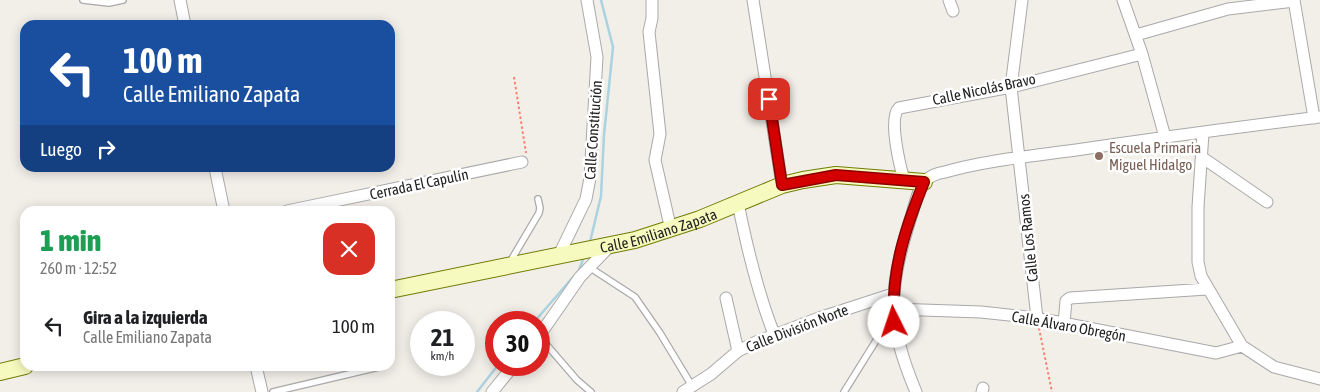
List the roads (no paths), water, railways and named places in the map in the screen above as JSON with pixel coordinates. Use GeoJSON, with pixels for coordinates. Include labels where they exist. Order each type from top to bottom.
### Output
{"type":"FeatureCollection","features":[{"type":"Feature","properties":{"kind":"street"},"geometry":{"type":"LineString","coordinates":[[180,0],[184,20]]}},
{"type":"Feature","properties":{"kind":"street","name":"Calle Constitución"},"geometry":{"type":"LineString","coordinates":[[564,254],[586,199],[590,178],[597,57],[587,0]]}},
{"type":"Feature","properties":{"kind":"street"},"geometry":{"type":"LineString","coordinates":[[652,0],[652,18],[649,32],[660,139],[654,160],[671,230]]}},
{"type":"Feature","properties":{"kind":"street"},"geometry":{"type":"LineString","coordinates":[[753,0],[782,185]]}},
{"type":"Feature","properties":{"kind":"street","name":"Calle Los Ramos"},"geometry":{"type":"LineString","coordinates":[[1022,0],[1011,87],[1037,318]]}},
{"type":"Feature","properties":{"kind":"street"},"geometry":{"type":"LineString","coordinates":[[1123,0],[1142,54],[1165,137]]}},
{"type":"Feature","properties":{"kind":"street"},"geometry":{"type":"LineString","coordinates":[[911,389],[900,348],[892,294],[894,277],[905,237],[924,182],[947,171],[1019,158],[1317,118],[1294,0],[1228,9],[1136,35]]}},
{"type":"Feature","properties":{"kind":"street","name":"Calle Nicolás Bravo"},"geometry":{"type":"LineString","coordinates":[[904,180],[895,136],[896,110],[910,104],[1011,87],[1142,54]]}},
{"type":"Feature","properties":{"kind":"street"},"geometry":{"type":"LineString","coordinates":[[1203,133],[1203,158],[1198,186],[1198,262],[1201,276],[1207,289],[1242,346],[1274,367],[1320,379]]}},
{"type":"Feature","properties":{"kind":"street"},"geometry":{"type":"LineString","coordinates":[[1203,158],[1267,202]]}},
{"type":"Feature","properties":{"kind":"street","name":"Cerrada El Capulín"},"geometry":{"type":"LineString","coordinates":[[311,206],[522,162]]}},
{"type":"Feature","properties":{"kind":"street"},"geometry":{"type":"LineString","coordinates":[[215,172],[223,206]]}},
{"type":"Feature","properties":{"kind":"street","name":"Calle Emiliano Zapata"},"geometry":{"type":"LineString","coordinates":[[395,289],[606,246],[671,230],[782,185],[836,175],[924,182]]}},
{"type":"Feature","properties":{"kind":"street"},"geometry":{"type":"LineString","coordinates":[[738,203],[759,298],[774,334]]}},
{"type":"Feature","properties":{"kind":"street"},"geometry":{"type":"LineString","coordinates":[[550,320],[580,277],[606,246]]}},
{"type":"Feature","properties":{"kind":"street"},"geometry":{"type":"LineString","coordinates":[[1064,323],[1066,301],[1070,298],[1207,289]]}},
{"type":"Feature","properties":{"kind":"street","name":"Calle División Norte"},"geometry":{"type":"LineString","coordinates":[[688,389],[711,374],[738,351],[774,334],[892,294]]}},
{"type":"Feature","properties":{"kind":"street"},"geometry":{"type":"LineString","coordinates":[[726,298],[738,351]]}},
{"type":"Feature","properties":{"kind":"street","name":"Calle Álvaro Obregón"},"geometry":{"type":"LineString","coordinates":[[894,309],[981,312],[1037,318],[1216,353],[1242,346]]}},
{"type":"Feature","properties":{"kind":"street"},"geometry":{"type":"LineString","coordinates":[[0,372],[20,367]]}},
{"type":"Feature","properties":{"kind":"street"},"geometry":{"type":"LineString","coordinates":[[257,371],[262,392]]}},
{"type":"Feature","properties":{"kind":"street"},"geometry":{"type":"LineString","coordinates":[[492,392],[505,376]]}},
{"type":"Feature","properties":{"kind":"lane"},"geometry":{"type":"LineString","coordinates":[[83,0],[109,2],[123,0]]}},
{"type":"Feature","properties":{"kind":"lane"},"geometry":{"type":"LineString","coordinates":[[508,266],[538,213],[540,208],[538,199]]}},
{"type":"Feature","properties":{"kind":"lane"},"geometry":{"type":"LineString","coordinates":[[589,267],[634,297],[660,333],[688,389]]}},
{"type":"Feature","properties":{"kind":"lane"},"geometry":{"type":"LineString","coordinates":[[844,392],[882,331],[882,324],[872,300]]}},
{"type":"Feature","properties":{"kind":"lane"},"geometry":{"type":"LineString","coordinates":[[550,348],[591,392]]}},
{"type":"Feature","properties":{"kind":"lane"},"geometry":{"type":"LineString","coordinates":[[272,392],[362,371]]}},
{"type":"Feature","properties":{"kind":"waterway"},"geometry":{"type":"LineString","coordinates":[[590,242],[601,196],[604,135],[613,47],[601,0]]}},
{"type":"Feature","properties":{"kind":"waterway"},"geometry":{"type":"LineString","coordinates":[[579,270],[584,257]]}},
{"type":"Feature","properties":{"kind":"waterway"},"geometry":{"type":"LineString","coordinates":[[544,311],[574,276]]}},
{"type":"Feature","properties":{"kind":"waterway"},"geometry":{"type":"LineString","coordinates":[[477,392],[489,376]]}},
{"type":"Feature","properties":{"kind":"place","name":"Escuela Primaria Miguel Hidalgo"},"geometry":{"type":"Point","coordinates":[1099,156]}}]}
